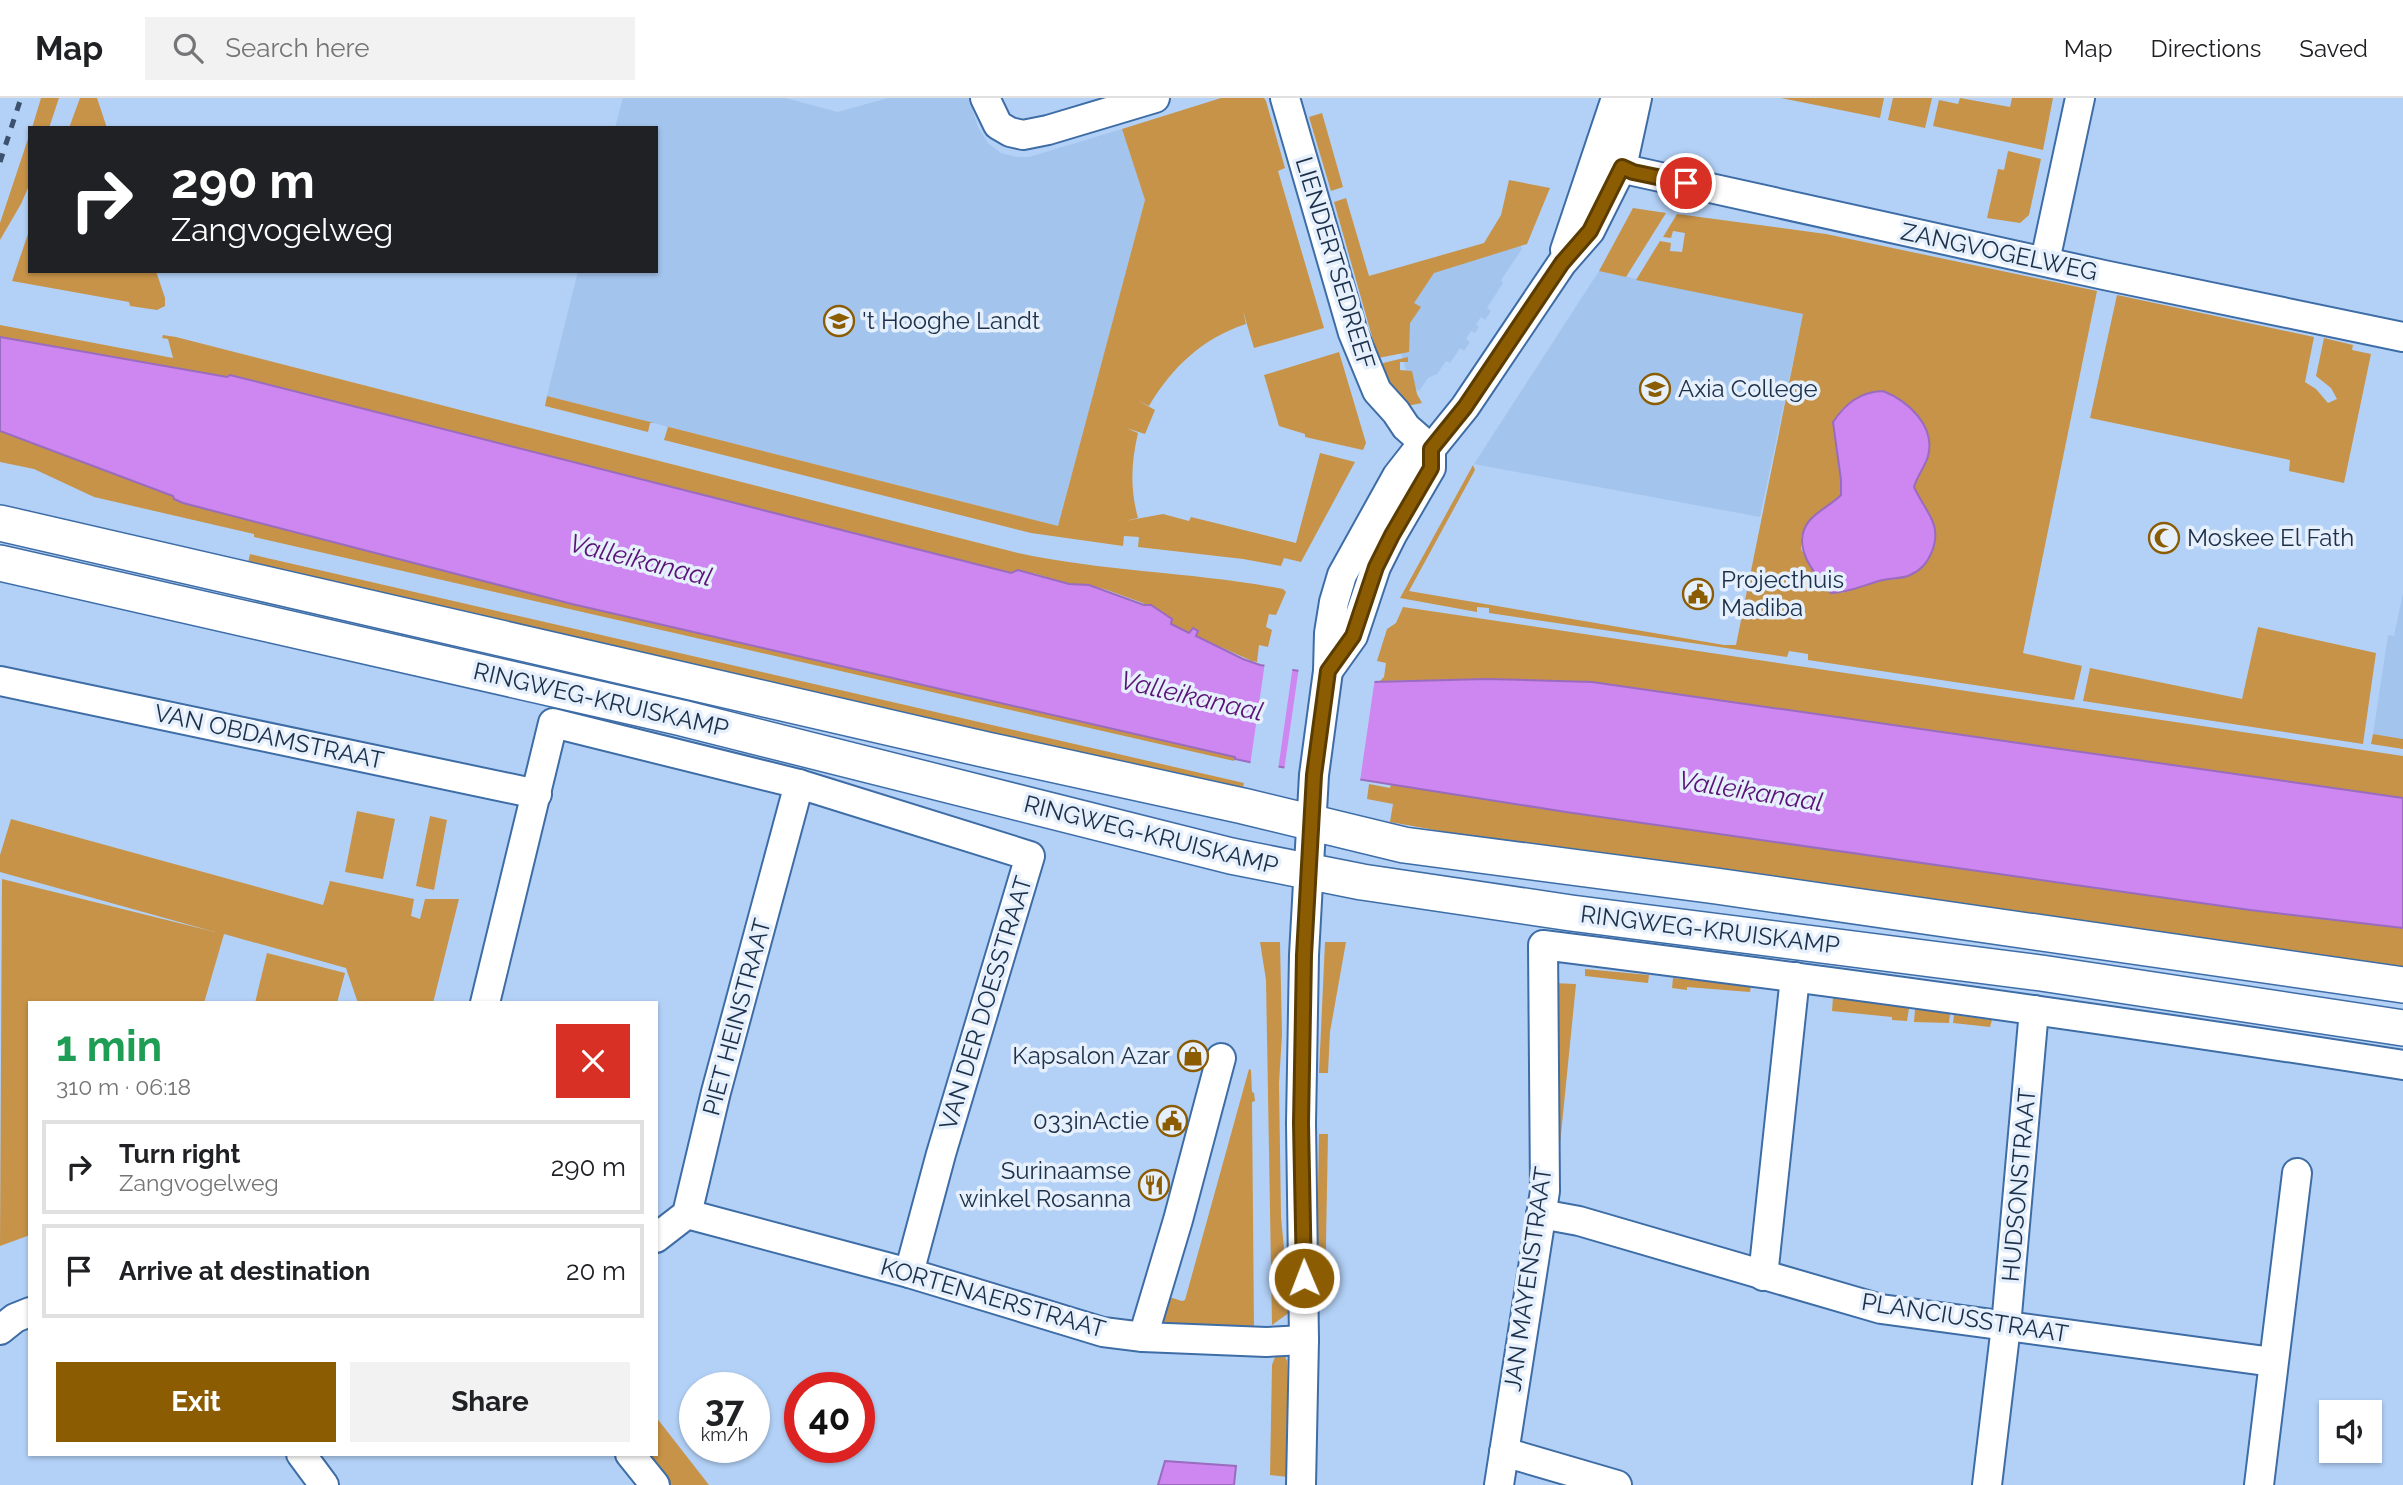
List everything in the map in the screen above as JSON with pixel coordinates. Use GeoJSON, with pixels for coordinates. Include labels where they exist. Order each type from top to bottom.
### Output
{"type":"FeatureCollection","features":[{"type":"Feature","properties":{"kind":"main road","name":"RINGWEG-KRUISKAMP"},"geometry":{"type":"LineString","coordinates":[[0,523],[1404,845],[1756,892],[2403,985]]}},
{"type":"Feature","properties":{"kind":"main road","name":"RINGWEG-KRUISKAMP"},"geometry":{"type":"LineString","coordinates":[[0,563],[682,718],[1212,851],[1309,872],[1571,913],[2041,973],[2403,1028]]}},
{"type":"Feature","properties":{"kind":"street"},"geometry":{"type":"LineString","coordinates":[[985,98],[998,125],[1023,135],[1155,98]]}},
{"type":"Feature","properties":{"kind":"street","name":"LIENDERTSEDREEF"},"geometry":{"type":"LineString","coordinates":[[1285,98],[1353,333],[1377,391],[1406,427],[1431,449]]}},
{"type":"Feature","properties":{"kind":"street"},"geometry":{"type":"LineString","coordinates":[[1609,162],[1616,98]]}},
{"type":"Feature","properties":{"kind":"street"},"geometry":{"type":"LineString","coordinates":[[1301,1485],[1304,1340],[1304,955],[1314,775],[1328,671],[1353,636],[1376,567],[1431,468],[1431,449],[1465,407],[1562,263],[1590,231],[1609,162],[1637,98]]}},
{"type":"Feature","properties":{"kind":"street"},"geometry":{"type":"LineString","coordinates":[[2045,261],[2080,98]]}},
{"type":"Feature","properties":{"kind":"street","name":"ZANGVOGELWEG"},"geometry":{"type":"LineString","coordinates":[[1609,162],[1633,172],[2403,337]]}},
{"type":"Feature","properties":{"kind":"street","name":"VAN OBDAMSTRAAT"},"geometry":{"type":"LineString","coordinates":[[0,681],[537,794]]}},
{"type":"Feature","properties":{"kind":"street","name":"RINGWEG-KRUISKAMP"},"geometry":{"type":"LineString","coordinates":[[537,794],[553,723],[799,784],[1030,856]]}},
{"type":"Feature","properties":{"kind":"street","name":"PIET HEINSTRAAT"},"geometry":{"type":"LineString","coordinates":[[687,1214],[716,1092],[799,784]]}},
{"type":"Feature","properties":{"kind":"street"},"geometry":{"type":"LineString","coordinates":[[485,1001],[537,794]]}},
{"type":"Feature","properties":{"kind":"street","name":"VAN DER DOESSTRAAT"},"geometry":{"type":"LineString","coordinates":[[909,1273],[941,1154],[1030,856]]}},
{"type":"Feature","properties":{"kind":"street","name":"RINGWEG-KRUISKAMP"},"geometry":{"type":"LineString","coordinates":[[1543,945],[2034,1010],[2403,1065]]}},
{"type":"Feature","properties":{"kind":"street","name":"JAN MAYENSTRAAT"},"geometry":{"type":"LineString","coordinates":[[1499,1485],[1545,1191],[1543,945]]}},
{"type":"Feature","properties":{"kind":"street"},"geometry":{"type":"LineString","coordinates":[[1763,1276],[1795,977]]}},
{"type":"Feature","properties":{"kind":"street","name":"HUDSONSTRAAT"},"geometry":{"type":"LineString","coordinates":[[1987,1485],[2006,1326],[2034,1010]]}},
{"type":"Feature","properties":{"kind":"street"},"geometry":{"type":"LineString","coordinates":[[1143,1338],[1178,1220],[1220,1058]]}},
{"type":"Feature","properties":{"kind":"street"},"geometry":{"type":"LineString","coordinates":[[2259,1485],[2297,1173]]}},
{"type":"Feature","properties":{"kind":"street"},"geometry":{"type":"LineString","coordinates":[[658,1236],[687,1214]]}},
{"type":"Feature","properties":{"kind":"street","name":"KORTENAERSTRAAT"},"geometry":{"type":"LineString","coordinates":[[687,1214],[909,1273],[1103,1332],[1143,1338],[1266,1342],[1304,1340]]}},
{"type":"Feature","properties":{"kind":"street","name":"PLANCIUSSTRAAT"},"geometry":{"type":"LineString","coordinates":[[1541,1214],[1579,1222],[1881,1309],[2273,1362]]}},
{"type":"Feature","properties":{"kind":"street"},"geometry":{"type":"LineString","coordinates":[[0,1330],[15,1318],[28,1313]]}},
{"type":"Feature","properties":{"kind":"street"},"geometry":{"type":"LineString","coordinates":[[1504,1452],[1617,1485]]}},
{"type":"Feature","properties":{"kind":"street"},"geometry":{"type":"LineString","coordinates":[[302,1456],[324,1485]]}},
{"type":"Feature","properties":{"kind":"street"},"geometry":{"type":"LineString","coordinates":[[632,1456],[655,1485]]}},
{"type":"Feature","properties":{"kind":"shaded area"},"geometry":{"type":"Polygon","coordinates":[[[41,98],[59,98],[50,126],[33,126],[41,98]]]}},
{"type":"Feature","properties":{"kind":"shaded area"},"geometry":{"type":"Polygon","coordinates":[[[80,98],[97,98],[106,126],[70,126],[80,98]]]}},
{"type":"Feature","properties":{"kind":"shaded area","name":"'t Hooghe Landt"},"geometry":{"type":"Polygon","coordinates":[[[623,98],[785,98],[838,112],[888,98],[969,98],[978,127],[988,143],[1001,153],[1017,157],[1029,157],[1122,129],[1145,200],[1058,526],[547,396],[578,273],[658,273],[658,126],[616,126],[623,98]]]}},
{"type":"Feature","properties":{"kind":"shaded area"},"geometry":{"type":"Polygon","coordinates":[[[1221,98],[1264,98],[1266,101],[1285,168],[1278,171],[1324,328],[1254,348],[1243,311],[1246,324],[1216,337],[1190,356],[1168,379],[1149,406],[1137,400],[1155,410],[1145,434],[1126,428],[1138,433],[1132,476],[1138,518],[1125,521],[1163,514],[1189,521],[1191,517],[1296,543],[1320,453],[1355,462],[1301,562],[1284,558],[1281,566],[1138,547],[1139,537],[1124,536],[1123,546],[1031,533],[664,440],[668,427],[665,426],[1058,526],[1145,200],[1122,129],[1221,98]]]}},
{"type":"Feature","properties":{"kind":"shaded area"},"geometry":{"type":"Polygon","coordinates":[[[1781,98],[1884,98],[1880,118],[1781,98]]]}},
{"type":"Feature","properties":{"kind":"shaded area"},"geometry":{"type":"Polygon","coordinates":[[[1893,98],[1932,98],[1925,128],[1888,120],[1893,98]]]}},
{"type":"Feature","properties":{"kind":"shaded area"},"geometry":{"type":"Polygon","coordinates":[[[1960,98],[2010,107],[2012,98],[2053,98],[2043,150],[1933,126],[1939,100],[1958,104],[1960,98]]]}},
{"type":"Feature","properties":{"kind":"shaded area"},"geometry":{"type":"Polygon","coordinates":[[[1322,113],[1343,187],[1331,191],[1309,117],[1322,113]]]}},
{"type":"Feature","properties":{"kind":"shaded area"},"geometry":{"type":"Polygon","coordinates":[[[28,139],[28,188],[0,240],[0,223],[28,139]]]}},
{"type":"Feature","properties":{"kind":"shaded area"},"geometry":{"type":"Polygon","coordinates":[[[2008,151],[2041,159],[2029,215],[2020,223],[1987,218],[1998,169],[2004,170],[2008,151]]]}},
{"type":"Feature","properties":{"kind":"shaded area"},"geometry":{"type":"Polygon","coordinates":[[[1509,180],[1550,188],[1527,244],[1434,273],[1414,303],[1421,307],[1410,323],[1409,352],[1378,358],[1334,202],[1346,198],[1369,276],[1484,243],[1501,215],[1509,180]]]}},
{"type":"Feature","properties":{"kind":"shaded area"},"geometry":{"type":"Polygon","coordinates":[[[1633,208],[1666,213],[1626,277],[1599,271],[1633,208]]]}},
{"type":"Feature","properties":{"kind":"shaded area"},"geometry":{"type":"Polygon","coordinates":[[[1677,214],[1826,234],[2097,291],[2023,653],[2082,666],[2074,700],[1808,660],[1808,654],[1789,651],[1787,657],[1489,613],[1489,608],[1477,607],[1477,612],[1400,598],[1473,465],[1475,470],[1409,591],[1736,645],[1803,314],[1636,280],[1660,241],[1671,243],[1670,251],[1682,252],[1685,233],[1673,231],[1671,238],[1663,237],[1677,214]],[[1883,391],[1842,409],[1833,422],[1841,495],[1808,522],[1801,536],[1801,549],[1817,577],[1841,593],[1883,580],[1911,575],[1934,548],[1933,523],[1914,487],[1927,444],[1927,431],[1912,410],[1883,391]]]}},
{"type":"Feature","properties":{"kind":"shaded area"},"geometry":{"type":"Polygon","coordinates":[[[28,234],[28,273],[157,273],[165,306],[157,310],[130,306],[129,302],[12,281],[28,234]]]}},
{"type":"Feature","properties":{"kind":"shaded area"},"geometry":{"type":"Polygon","coordinates":[[[1520,245],[1522,249],[1501,280],[1503,283],[1487,308],[1491,311],[1485,320],[1481,317],[1476,324],[1479,327],[1475,333],[1471,331],[1466,339],[1470,342],[1464,351],[1460,348],[1450,363],[1446,361],[1419,391],[1410,384],[1395,332],[1434,271],[1520,245]]]}},
{"type":"Feature","properties":{"kind":"shaded area","name":"Axia College"},"geometry":{"type":"Polygon","coordinates":[[[1599,271],[1803,314],[1760,517],[1474,464],[1599,271]]]}},
{"type":"Feature","properties":{"kind":"shaded area"},"geometry":{"type":"Polygon","coordinates":[[[2117,295],[2314,337],[2305,382],[2316,389],[2328,403],[2337,399],[2331,388],[2316,376],[2324,338],[2353,345],[2352,350],[2371,354],[2344,483],[2289,471],[2290,460],[2090,418],[2117,295]]]}},
{"type":"Feature","properties":{"kind":"shaded area"},"geometry":{"type":"Polygon","coordinates":[[[0,325],[173,358],[168,339],[162,338],[163,335],[176,337],[1018,553],[1084,564],[1250,583],[1283,589],[1286,592],[1276,615],[1269,614],[1266,627],[1272,630],[1268,647],[1259,645],[1257,662],[1252,661],[1196,636],[1192,628],[1189,633],[1170,624],[1143,603],[1089,585],[1069,584],[1033,573],[1011,573],[230,375],[227,377],[0,337],[0,325]]]}},
{"type":"Feature","properties":{"kind":"shaded area"},"geometry":{"type":"Polygon","coordinates":[[[1339,352],[1366,443],[1363,450],[1305,437],[1305,434],[1279,426],[1264,375],[1339,352]]]}},
{"type":"Feature","properties":{"kind":"shaded area"},"geometry":{"type":"Polygon","coordinates":[[[1408,357],[1408,362],[1400,362],[1400,370],[1412,371],[1422,403],[1407,406],[1394,399],[1379,364],[1408,357]]]}},
{"type":"Feature","properties":{"kind":"shaded area"},"geometry":{"type":"Polygon","coordinates":[[[547,396],[654,423],[650,423],[648,432],[545,406],[547,396]]]}},
{"type":"Feature","properties":{"kind":"shaded area"},"geometry":{"type":"Polygon","coordinates":[[[0,431],[173,496],[183,503],[572,604],[1235,757],[1234,761],[254,537],[254,534],[94,497],[34,469],[0,462],[0,431]]]}},
{"type":"Feature","properties":{"kind":"shaded area"},"geometry":{"type":"Polygon","coordinates":[[[250,554],[1244,783],[1242,792],[248,563],[250,554]]]}},
{"type":"Feature","properties":{"kind":"shaded area"},"geometry":{"type":"Polygon","coordinates":[[[2403,593],[2403,739],[2373,734],[2388,635],[2394,636],[2403,593]]]}},
{"type":"Feature","properties":{"kind":"shaded area"},"geometry":{"type":"Polygon","coordinates":[[[1403,607],[2403,756],[2403,798],[1592,682],[1487,679],[1380,681],[1384,677],[1386,663],[1377,661],[1387,629],[1396,623],[1403,607]]]}},
{"type":"Feature","properties":{"kind":"shaded area"},"geometry":{"type":"Polygon","coordinates":[[[2258,627],[2376,653],[2363,744],[2083,701],[2090,668],[2242,699],[2258,627]]]}},
{"type":"Feature","properties":{"kind":"shaded area"},"geometry":{"type":"Polygon","coordinates":[[[2373,734],[2403,739],[2403,749],[2371,744],[2373,734]]]}},
{"type":"Feature","properties":{"kind":"shaded area"},"geometry":{"type":"Polygon","coordinates":[[[1369,784],[1390,788],[1391,784],[1566,812],[2250,910],[2403,928],[2403,975],[1468,836],[1390,822],[1393,804],[1367,799],[1369,784]]]}},
{"type":"Feature","properties":{"kind":"shaded area"},"geometry":{"type":"Polygon","coordinates":[[[357,811],[395,819],[383,879],[345,872],[357,811]]]}},
{"type":"Feature","properties":{"kind":"shaded area"},"geometry":{"type":"Polygon","coordinates":[[[430,816],[447,820],[434,890],[416,886],[430,816]]]}},
{"type":"Feature","properties":{"kind":"shaded area"},"geometry":{"type":"Polygon","coordinates":[[[11,819],[323,905],[330,881],[414,899],[411,916],[420,919],[425,899],[459,899],[434,1001],[357,1001],[346,968],[224,934],[205,1001],[28,1001],[28,1236],[0,1246],[2,879],[215,932],[0,872],[0,855],[11,819]]]}},
{"type":"Feature","properties":{"kind":"shaded area"},"geometry":{"type":"Polygon","coordinates":[[[1260,942],[1280,942],[1281,1217],[1290,1312],[1272,1325],[1266,980],[1260,942]]]}},
{"type":"Feature","properties":{"kind":"shaded area"},"geometry":{"type":"Polygon","coordinates":[[[1325,942],[1346,942],[1330,1032],[1328,1073],[1319,1073],[1325,942]]]}},
{"type":"Feature","properties":{"kind":"shaded area"},"geometry":{"type":"Polygon","coordinates":[[[267,953],[345,973],[338,1001],[255,1001],[267,953]]]}},
{"type":"Feature","properties":{"kind":"shaded area"},"geometry":{"type":"Polygon","coordinates":[[[1585,969],[1649,975],[1648,983],[1585,976],[1585,969]]]}},
{"type":"Feature","properties":{"kind":"shaded area"},"geometry":{"type":"Polygon","coordinates":[[[1673,978],[1751,986],[1750,992],[1687,987],[1687,990],[1672,988],[1673,978]]]}},
{"type":"Feature","properties":{"kind":"shaded area"},"geometry":{"type":"Polygon","coordinates":[[[1552,983],[1576,984],[1558,1164],[1552,983]]]}},
{"type":"Feature","properties":{"kind":"shaded area"},"geometry":{"type":"Polygon","coordinates":[[[1833,997],[1909,1008],[1907,1021],[1832,1011],[1833,997]]]}},
{"type":"Feature","properties":{"kind":"shaded area"},"geometry":{"type":"Polygon","coordinates":[[[1915,1009],[1950,1014],[1949,1023],[1914,1022],[1915,1009]]]}},
{"type":"Feature","properties":{"kind":"shaded area"},"geometry":{"type":"Polygon","coordinates":[[[1954,1015],[1992,1020],[1990,1027],[1953,1023],[1954,1015]]]}},
{"type":"Feature","properties":{"kind":"shaded area"},"geometry":{"type":"Polygon","coordinates":[[[1249,1069],[1255,1101],[1252,1102],[1254,1330],[1156,1331],[1166,1296],[1185,1300],[1249,1069]]]}},
{"type":"Feature","properties":{"kind":"shaded area"},"geometry":{"type":"Polygon","coordinates":[[[1319,1134],[1328,1134],[1325,1296],[1316,1296],[1319,1134]]]}},
{"type":"Feature","properties":{"kind":"shaded area"},"geometry":{"type":"Polygon","coordinates":[[[1283,1352],[1287,1361],[1288,1477],[1270,1475],[1272,1365],[1276,1354],[1283,1352]]]}},
{"type":"Feature","properties":{"kind":"shaded area"},"geometry":{"type":"Polygon","coordinates":[[[658,1420],[679,1447],[679,1463],[692,1463],[709,1485],[670,1485],[648,1456],[658,1456],[658,1420]]]}},
{"type":"Feature","properties":{"kind":"water","name":"Valleikanaal"},"geometry":{"type":"Polygon","coordinates":[[[0,337],[227,377],[230,375],[1011,573],[1018,570],[1069,584],[1089,585],[1144,605],[1151,605],[1172,619],[1171,624],[1189,633],[1193,628],[1198,631],[1196,636],[1260,665],[1372,682],[1487,679],[1592,682],[2403,798],[2403,928],[2250,910],[1566,812],[1249,762],[572,604],[183,503],[173,496],[0,431],[0,337]]]}},
{"type":"Feature","properties":{"kind":"water"},"geometry":{"type":"Polygon","coordinates":[[[1883,391],[1910,408],[1924,425],[1928,435],[1928,456],[1914,487],[1934,527],[1932,552],[1923,566],[1910,575],[1831,593],[1806,558],[1802,539],[1804,529],[1814,516],[1841,495],[1833,422],[1854,400],[1883,391]]]}},
{"type":"Feature","properties":{"kind":"water"},"geometry":{"type":"Polygon","coordinates":[[[1165,1461],[1236,1466],[1234,1485],[1158,1485],[1165,1461]]]}},
{"type":"Feature","properties":{"kind":"pier"},"geometry":{"type":"Polygon","coordinates":[[[1265,662],[1293,665],[1278,770],[1250,766],[1265,662]]]}},
{"type":"Feature","properties":{"kind":"pier"},"geometry":{"type":"Polygon","coordinates":[[[1299,667],[1375,678],[1360,781],[1284,771],[1299,667]]]}},
{"type":"Feature","properties":{"kind":"railway"},"geometry":{"type":"LineString","coordinates":[[0,162],[21,98]]}},
{"type":"Feature","properties":{"kind":"place","name":"'t Hooghe Landt"},"geometry":{"type":"Point","coordinates":[839,321]}},
{"type":"Feature","properties":{"kind":"place","name":"Axia College"},"geometry":{"type":"Point","coordinates":[1655,389]}},
{"type":"Feature","properties":{"kind":"place","name":"Moskee El Fath"},"geometry":{"type":"Point","coordinates":[2164,538]}},
{"type":"Feature","properties":{"kind":"place","name":"Projecthuis Madiba"},"geometry":{"type":"Point","coordinates":[1698,594]}},
{"type":"Feature","properties":{"kind":"place","name":"Kapsalon Azar"},"geometry":{"type":"Point","coordinates":[1193,1056]}},
{"type":"Feature","properties":{"kind":"place","name":"033inActie"},"geometry":{"type":"Point","coordinates":[1172,1121]}},
{"type":"Feature","properties":{"kind":"place","name":"Surinaamse winkel Rosanna"},"geometry":{"type":"Point","coordinates":[1154,1185]}},
{"type":"Feature","properties":{"kind":"route"},"geometry":{"type":"LineString","coordinates":[[1304,1278],[1301,1123],[1304,955],[1314,775],[1328,671],[1353,636],[1376,567],[1431,468],[1431,449],[1465,407],[1562,263],[1590,231],[1622,167],[1633,172],[1686,183]]}}]}
